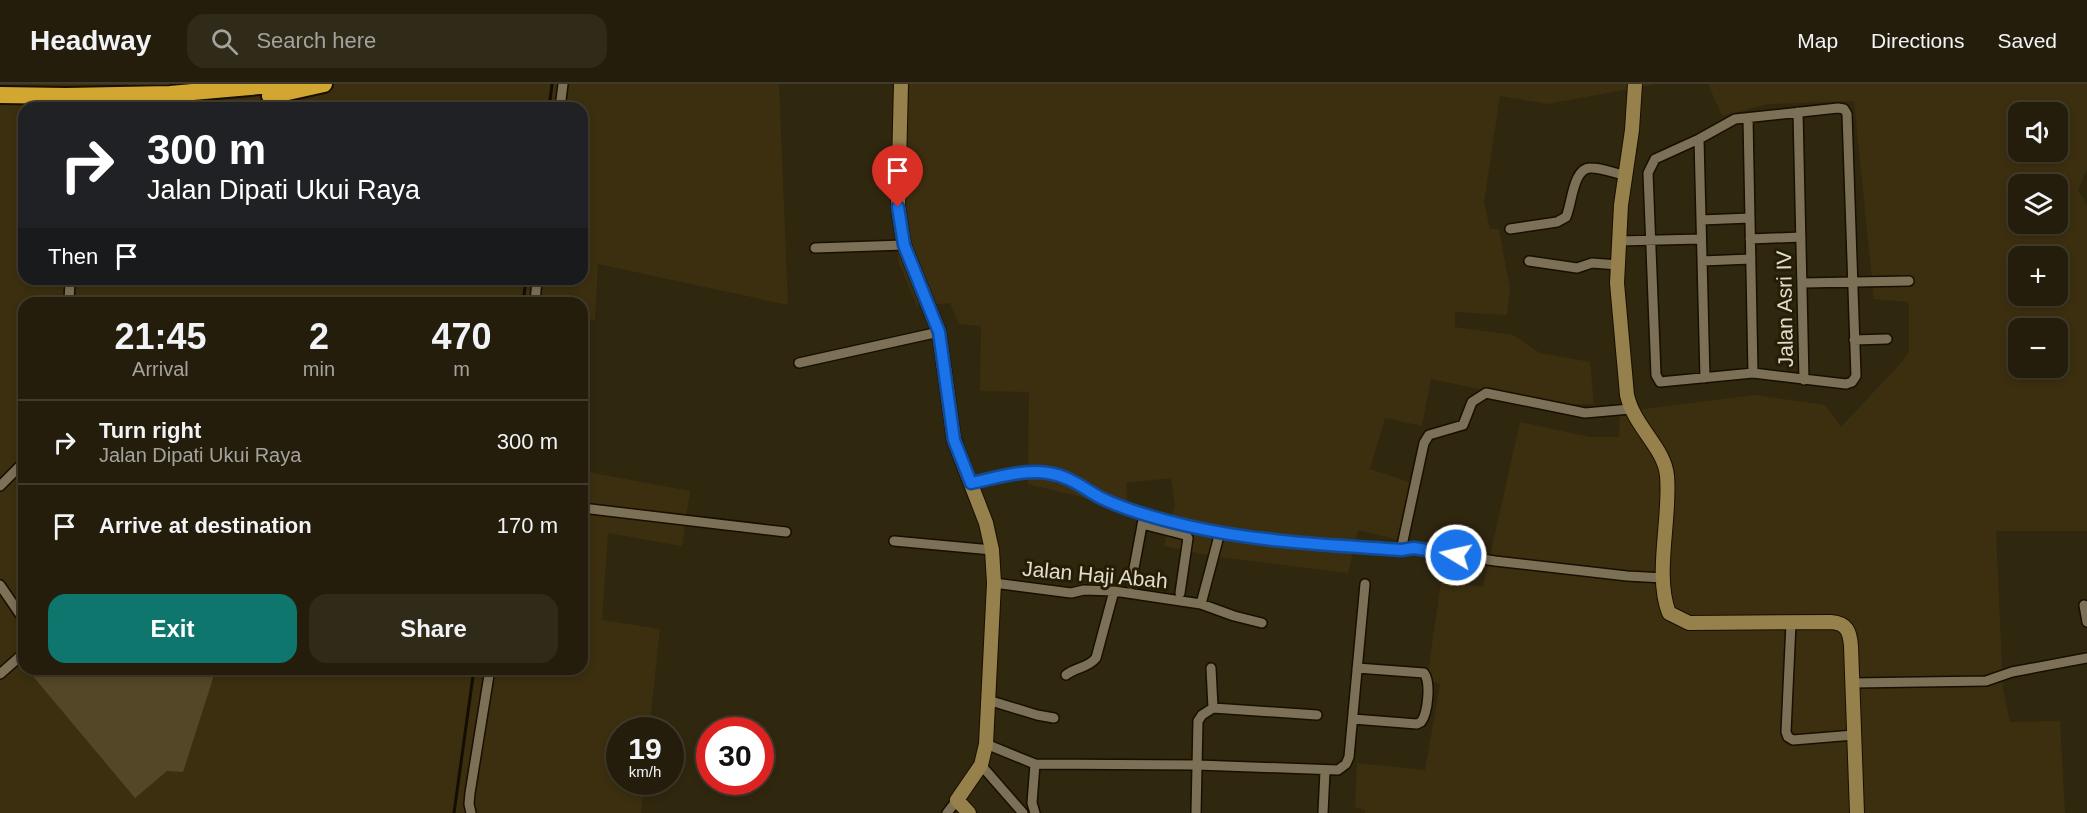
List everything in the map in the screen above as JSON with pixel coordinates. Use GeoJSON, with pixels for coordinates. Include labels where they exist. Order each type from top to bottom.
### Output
{"type":"FeatureCollection","features":[{"type":"Feature","properties":{"kind":"highway"},"geometry":{"type":"LineString","coordinates":[[0,95],[66,102],[138,102],[170,94],[282,84]]}},
{"type":"Feature","properties":{"kind":"highway"},"geometry":{"type":"LineString","coordinates":[[170,94],[211,102],[277,95],[324,84]]}},
{"type":"Feature","properties":{"kind":"street"},"geometry":{"type":"LineString","coordinates":[[561,102],[563,84]]}},
{"type":"Feature","properties":{"kind":"street"},"geometry":{"type":"LineString","coordinates":[[901,84],[898,207],[904,245],[939,332],[954,440],[986,523],[992,550],[994,583],[986,744],[981,765],[947,813]]}},
{"type":"Feature","properties":{"kind":"street"},"geometry":{"type":"LineString","coordinates":[[1635,84],[1619,241],[1619,313],[1630,409],[1664,461],[1668,478],[1664,596],[1669,613],[1689,623],[1837,622],[1847,628],[1850,634],[1853,683],[1857,813]]}},
{"type":"Feature","properties":{"kind":"street"},"geometry":{"type":"LineString","coordinates":[[1838,108],[1847,114],[1856,376],[1852,382],[1846,384],[1753,373],[1663,382],[1657,380],[1649,167],[1655,159],[1735,119],[1798,112],[1838,108]]}},
{"type":"Feature","properties":{"kind":"street","name":"Jalan Asri IV"},"geometry":{"type":"LineString","coordinates":[[1798,112],[1804,380]]}},
{"type":"Feature","properties":{"kind":"street"},"geometry":{"type":"LineString","coordinates":[[1748,118],[1753,373]]}},
{"type":"Feature","properties":{"kind":"street"},"geometry":{"type":"LineString","coordinates":[[1699,139],[1705,378]]}},
{"type":"Feature","properties":{"kind":"street"},"geometry":{"type":"LineString","coordinates":[[1510,229],[1557,222],[1566,217],[1578,176],[1586,168],[1624,175]]}},
{"type":"Feature","properties":{"kind":"street"},"geometry":{"type":"LineString","coordinates":[[1701,220],[1750,218]]}},
{"type":"Feature","properties":{"kind":"street"},"geometry":{"type":"LineString","coordinates":[[1750,239],[1801,237]]}},
{"type":"Feature","properties":{"kind":"street"},"geometry":{"type":"LineString","coordinates":[[1619,241],[1701,239]]}},
{"type":"Feature","properties":{"kind":"street"},"geometry":{"type":"LineString","coordinates":[[815,248],[904,245]]}},
{"type":"Feature","properties":{"kind":"street"},"geometry":{"type":"LineString","coordinates":[[1702,261],[1751,259]]}},
{"type":"Feature","properties":{"kind":"street"},"geometry":{"type":"LineString","coordinates":[[1529,261],[1577,268],[1592,263],[1618,265]]}},
{"type":"Feature","properties":{"kind":"street"},"geometry":{"type":"LineString","coordinates":[[1802,283],[1909,281]]}},
{"type":"Feature","properties":{"kind":"street"},"geometry":{"type":"LineString","coordinates":[[799,363],[939,332]]}},
{"type":"Feature","properties":{"kind":"street"},"geometry":{"type":"LineString","coordinates":[[1854,340],[1887,339]]}},
{"type":"Feature","properties":{"kind":"street"},"geometry":{"type":"LineString","coordinates":[[1401,550],[1424,443],[1429,435],[1463,425],[1472,402],[1486,393],[1585,413],[1630,409]]}},
{"type":"Feature","properties":{"kind":"street"},"geometry":{"type":"LineString","coordinates":[[0,486],[18,468]]}},
{"type":"Feature","properties":{"kind":"street"},"geometry":{"type":"LineString","coordinates":[[971,483],[1031,471],[1047,472],[1065,477],[1143,519],[1185,535],[1188,538],[1180,593]]}},
{"type":"Feature","properties":{"kind":"street"},"geometry":{"type":"LineString","coordinates":[[588,509],[786,532]]}},
{"type":"Feature","properties":{"kind":"street"},"geometry":{"type":"LineString","coordinates":[[1143,519],[1305,543],[1401,550],[1414,548],[1495,561],[1634,577],[1664,578]]}},
{"type":"Feature","properties":{"kind":"street"},"geometry":{"type":"LineString","coordinates":[[1131,584],[1143,519]]}},
{"type":"Feature","properties":{"kind":"street"},"geometry":{"type":"LineString","coordinates":[[1201,604],[1220,532]]}},
{"type":"Feature","properties":{"kind":"street"},"geometry":{"type":"LineString","coordinates":[[894,541],[992,550]]}},
{"type":"Feature","properties":{"kind":"street","name":"Jalan Haji Abah"},"geometry":{"type":"LineString","coordinates":[[994,583],[1056,592],[1114,591],[1201,604],[1234,616],[1262,622]]}},
{"type":"Feature","properties":{"kind":"street"},"geometry":{"type":"LineString","coordinates":[[986,744],[1035,764],[1197,765],[1338,770],[1346,764],[1349,757],[1365,584]]}},
{"type":"Feature","properties":{"kind":"street"},"geometry":{"type":"LineString","coordinates":[[0,585],[18,611]]}},
{"type":"Feature","properties":{"kind":"street"},"geometry":{"type":"LineString","coordinates":[[1066,675],[1075,668],[1088,665],[1096,658],[1114,591]]}},
{"type":"Feature","properties":{"kind":"street"},"geometry":{"type":"LineString","coordinates":[[2084,605],[2087,622]]}},
{"type":"Feature","properties":{"kind":"street"},"geometry":{"type":"LineString","coordinates":[[1791,623],[1786,732],[1788,737],[1793,740],[1854,735]]}},
{"type":"Feature","properties":{"kind":"street"},"geometry":{"type":"LineString","coordinates":[[0,674],[18,658]]}},
{"type":"Feature","properties":{"kind":"street"},"geometry":{"type":"LineString","coordinates":[[1853,683],[1986,681],[2012,672],[2087,658]]}},
{"type":"Feature","properties":{"kind":"street"},"geometry":{"type":"LineString","coordinates":[[1211,668],[1213,708]]}},
{"type":"Feature","properties":{"kind":"street"},"geometry":{"type":"LineString","coordinates":[[1353,719],[1417,724],[1421,722],[1425,714],[1427,680],[1424,673],[1357,668]]}},
{"type":"Feature","properties":{"kind":"street"},"geometry":{"type":"LineString","coordinates":[[471,813],[470,794],[489,675]]}},
{"type":"Feature","properties":{"kind":"street"},"geometry":{"type":"LineString","coordinates":[[988,700],[1054,718]]}},
{"type":"Feature","properties":{"kind":"street"},"geometry":{"type":"LineString","coordinates":[[1196,813],[1198,721],[1202,715],[1213,708],[1317,715]]}},
{"type":"Feature","properties":{"kind":"street"},"geometry":{"type":"LineString","coordinates":[[1035,764],[1032,803],[1035,813]]}},
{"type":"Feature","properties":{"kind":"street"},"geometry":{"type":"LineString","coordinates":[[981,765],[1023,813]]}},
{"type":"Feature","properties":{"kind":"street"},"geometry":{"type":"LineString","coordinates":[[1323,813],[1325,771]]}},
{"type":"Feature","properties":{"kind":"street"},"geometry":{"type":"LineString","coordinates":[[957,800],[969,813]]}},
{"type":"Feature","properties":{"kind":"shaded area"},"geometry":{"type":"Polygon","coordinates":[[[0,84],[779,84],[788,305],[598,264],[595,320],[588,319],[588,297],[18,297],[18,675],[588,675],[588,472],[690,491],[682,546],[608,533],[602,620],[660,629],[650,717],[606,717],[606,795],[643,795],[641,813],[0,813],[0,84]]]}},
{"type":"Feature","properties":{"kind":"shaded area"},"geometry":{"type":"Polygon","coordinates":[[[899,84],[1656,84],[1548,104],[1500,96],[1484,202],[1490,229],[1499,229],[1510,289],[1507,315],[1455,312],[1455,327],[1513,335],[1540,353],[1590,362],[1594,404],[1553,404],[1431,379],[1422,426],[1385,418],[1370,469],[1419,485],[1408,542],[1358,530],[1348,573],[1212,556],[1164,546],[1175,505],[1171,478],[1126,483],[1128,512],[1028,484],[1029,392],[980,391],[981,326],[959,324],[950,303],[917,306],[899,263],[892,213],[899,84]]]}},
{"type":"Feature","properties":{"kind":"shaded area"},"geometry":{"type":"Polygon","coordinates":[[[1708,84],[2087,84],[2087,170],[2078,190],[2087,205],[2087,531],[1996,531],[2003,690],[2010,722],[2060,721],[2065,813],[1365,813],[1365,810],[1355,807],[1357,763],[1425,770],[1440,684],[1427,680],[1441,582],[1483,587],[1520,422],[1590,437],[1619,437],[1620,412],[1755,395],[1825,405],[1841,427],[1901,363],[1909,351],[1909,302],[1874,299],[1854,101],[1768,104],[1722,116],[1708,84]]]}},
{"type":"Feature","properties":{"kind":"shaded area"},"geometry":{"type":"Polygon","coordinates":[[[32,675],[214,675],[183,772],[167,771],[135,798],[32,675]]]}},
{"type":"Feature","properties":{"kind":"waterway"},"geometry":{"type":"LineString","coordinates":[[550,102],[552,84]]}},
{"type":"Feature","properties":{"kind":"waterway"},"geometry":{"type":"LineString","coordinates":[[524,297],[525,285]]}},
{"type":"Feature","properties":{"kind":"waterway"},"geometry":{"type":"LineString","coordinates":[[454,813],[473,675]]}},
{"type":"Feature","properties":{"kind":"route"},"geometry":{"type":"LineString","coordinates":[[898,207],[904,245],[911,267],[939,332],[954,440],[971,483],[1031,471],[1047,472],[1065,477],[1102,498],[1144,515],[1190,526],[1305,543],[1401,550],[1414,548],[1456,555]]}}]}
